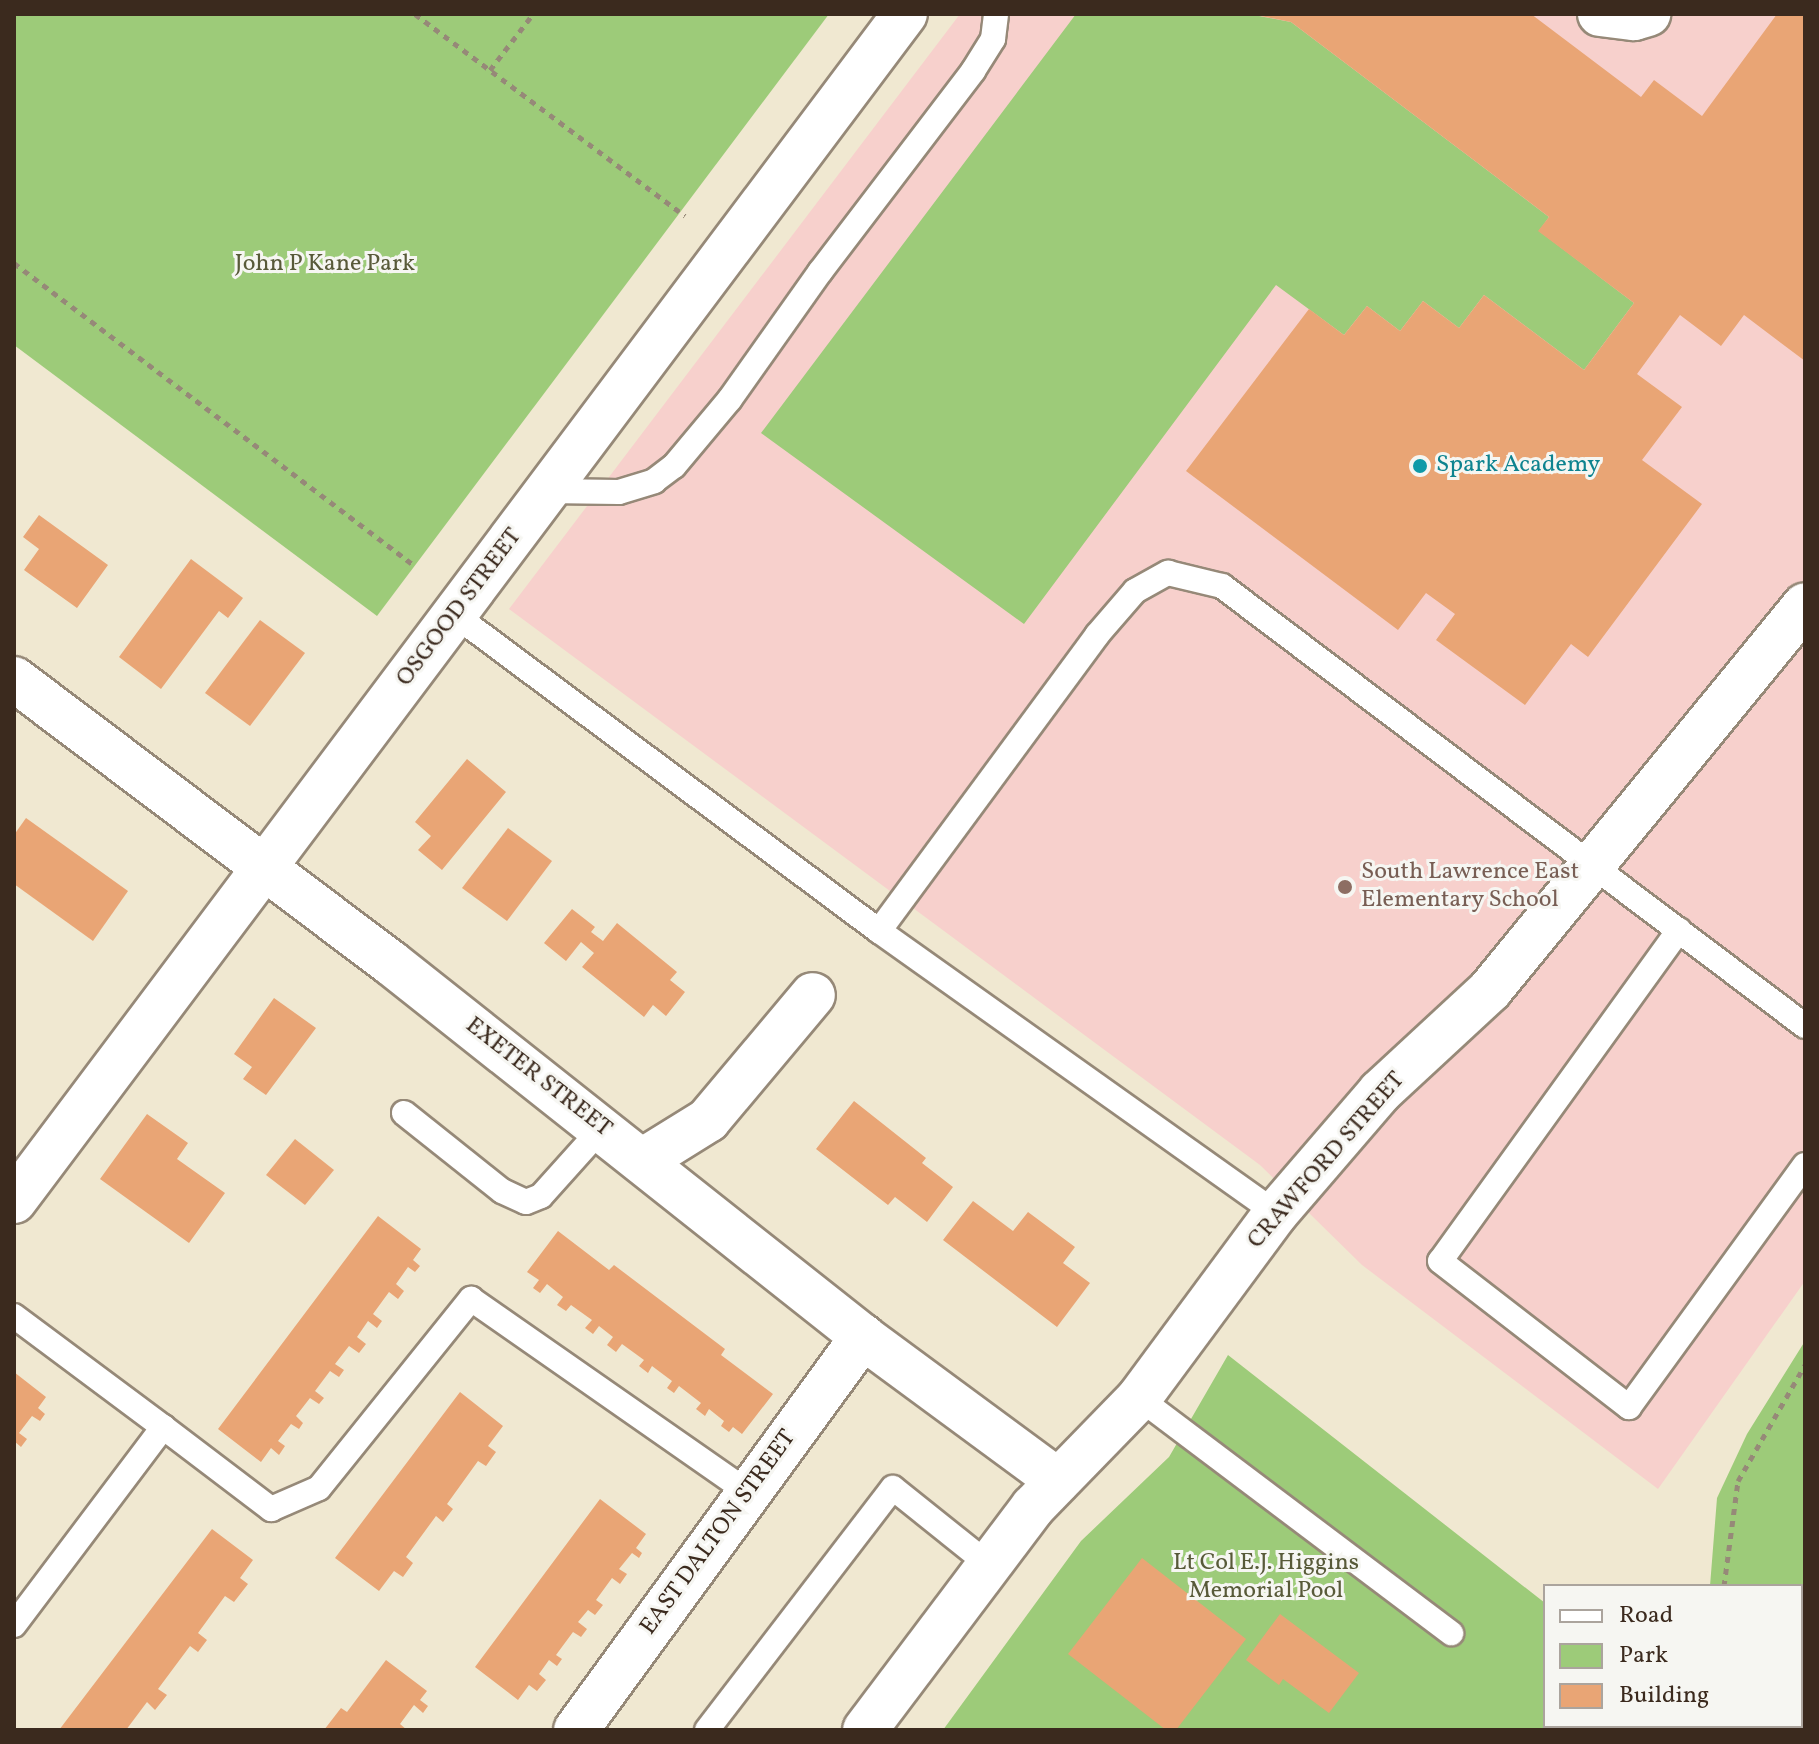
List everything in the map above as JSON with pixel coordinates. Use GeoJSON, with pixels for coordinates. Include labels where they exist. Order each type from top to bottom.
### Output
{"type":"FeatureCollection","features":[{"type":"Feature","properties":{"kind":"street","name":"OSGOOD STREET"},"geometry":{"type":"LineString","coordinates":[[14,1201],[905,14]]}},
{"type":"Feature","properties":{"kind":"street"},"geometry":{"type":"LineString","coordinates":[[1600,14],[1634,18],[1648,14]]}},
{"type":"Feature","properties":{"kind":"street","name":"CRAWFORD STREET"},"geometry":{"type":"LineString","coordinates":[[865,1730],[989,1565],[1058,1481],[1139,1398],[1276,1213],[1380,1092],[1490,990],[1805,605]]}},
{"type":"Feature","properties":{"kind":"street","name":"EXETER STREET"},"geometry":{"type":"LineString","coordinates":[[14,679],[266,868],[602,1128],[863,1337],[1058,1481]]}},
{"type":"Feature","properties":{"kind":"street"},"geometry":{"type":"LineString","coordinates":[[642,1161],[708,1120],[813,995]]}},
{"type":"Feature","properties":{"kind":"street","name":"EAST DALTON STREET"},"geometry":{"type":"LineString","coordinates":[[576,1730],[863,1337]]}},
{"type":"Feature","properties":{"kind":"lane"},"geometry":{"type":"LineString","coordinates":[[547,491],[619,492],[654,481],[674,466],[730,399],[820,272],[973,71],[993,39],[996,14]]}},
{"type":"Feature","properties":{"kind":"lane"},"geometry":{"type":"LineString","coordinates":[[879,931],[1097,635],[1135,591],[1168,573],[1222,586],[1805,1026]]}},
{"type":"Feature","properties":{"kind":"lane"},"geometry":{"type":"LineString","coordinates":[[455,615],[879,931],[1276,1213]]}},
{"type":"Feature","properties":{"kind":"lane"},"geometry":{"type":"LineString","coordinates":[[1679,930],[1440,1261],[1629,1407],[1805,1165]]}},
{"type":"Feature","properties":{"kind":"lane"},"geometry":{"type":"LineString","coordinates":[[404,1113],[502,1191],[526,1202],[541,1196],[602,1128]]}},
{"type":"Feature","properties":{"kind":"lane"},"geometry":{"type":"LineString","coordinates":[[14,1316],[271,1509],[319,1488],[471,1299],[749,1493]]}},
{"type":"Feature","properties":{"kind":"lane"},"geometry":{"type":"LineString","coordinates":[[1139,1398],[1451,1633]]}},
{"type":"Feature","properties":{"kind":"lane"},"geometry":{"type":"LineString","coordinates":[[14,1625],[163,1427]]}},
{"type":"Feature","properties":{"kind":"lane"},"geometry":{"type":"LineString","coordinates":[[707,1730],[893,1488],[989,1565]]}},
{"type":"Feature","properties":{"kind":"path"},"geometry":{"type":"LineString","coordinates":[[415,14],[685,216]]}},
{"type":"Feature","properties":{"kind":"path"},"geometry":{"type":"LineString","coordinates":[[490,70],[533,14]]}},
{"type":"Feature","properties":{"kind":"path"},"geometry":{"type":"LineString","coordinates":[[14,263],[415,566]]}},
{"type":"Feature","properties":{"kind":"path"},"geometry":{"type":"LineString","coordinates":[[1724,1584],[1738,1481],[1805,1365]]}},
{"type":"Feature","properties":{"kind":"shaded area","name":"South Lawrence East Elementary School"},"geometry":{"type":"Polygon","coordinates":[[[960,14],[1805,14],[1805,1281],[1658,1489],[1362,1265],[1260,1165],[509,609],[960,14]]]}},
{"type":"Feature","properties":{"kind":"green space","name":"John P Kane Park"},"geometry":{"type":"Polygon","coordinates":[[[14,14],[829,14],[377,616],[14,345],[14,14]]]}},
{"type":"Feature","properties":{"kind":"green space"},"geometry":{"type":"Polygon","coordinates":[[[1076,14],[1249,14],[1291,22],[1549,217],[1539,231],[1634,303],[1584,370],[1484,295],[1459,328],[1423,301],[1400,331],[1367,306],[1344,335],[1276,285],[1024,624],[761,433],[1076,14]]]}},
{"type":"Feature","properties":{"kind":"green space","name":"Lt Col E.J. Higgins Memorial Pool"},"geometry":{"type":"Polygon","coordinates":[[[1805,1341],[1805,1730],[943,1730],[1081,1541],[1169,1457],[1228,1355],[1543,1601],[1543,1728],[1803,1728],[1803,1584],[1710,1584],[1717,1498],[1747,1434],[1805,1341]]]}},
{"type":"Feature","properties":{"kind":"building","name":"Spark Academy"},"geometry":{"type":"Polygon","coordinates":[[[1251,14],[1531,14],[1641,97],[1654,80],[1702,116],[1777,14],[1805,14],[1805,361],[1744,315],[1721,346],[1680,315],[1637,374],[1682,407],[1642,460],[1702,504],[1588,657],[1571,644],[1525,705],[1436,640],[1455,614],[1426,593],[1398,630],[1186,471],[1309,309],[1344,335],[1367,306],[1400,331],[1423,301],[1459,328],[1484,295],[1584,370],[1634,303],[1538,231],[1549,217],[1291,22],[1251,14]]]}},
{"type":"Feature","properties":{"kind":"building"},"geometry":{"type":"Polygon","coordinates":[[[39,515],[108,565],[77,608],[24,570],[39,549],[23,537],[39,515]]]}},
{"type":"Feature","properties":{"kind":"building"},"geometry":{"type":"Polygon","coordinates":[[[191,559],[243,598],[228,618],[219,611],[161,689],[119,657],[191,559]]]}},
{"type":"Feature","properties":{"kind":"building"},"geometry":{"type":"Polygon","coordinates":[[[260,620],[305,653],[250,726],[205,693],[260,620]]]}},
{"type":"Feature","properties":{"kind":"building"},"geometry":{"type":"Polygon","coordinates":[[[467,759],[506,792],[442,870],[418,850],[431,836],[415,822],[467,759]]]}},
{"type":"Feature","properties":{"kind":"building"},"geometry":{"type":"Polygon","coordinates":[[[26,818],[128,891],[93,941],[14,884],[14,835],[26,818]]]}},
{"type":"Feature","properties":{"kind":"building"},"geometry":{"type":"Polygon","coordinates":[[[508,828],[552,861],[507,921],[462,888],[508,828]]]}},
{"type":"Feature","properties":{"kind":"building"},"geometry":{"type":"Polygon","coordinates":[[[572,909],[595,927],[591,932],[603,941],[617,923],[677,972],[670,980],[685,992],[666,1016],[653,1005],[644,1017],[582,967],[594,953],[581,942],[566,961],[544,943],[572,909]]]}},
{"type":"Feature","properties":{"kind":"building"},"geometry":{"type":"Polygon","coordinates":[[[274,998],[316,1028],[266,1095],[243,1079],[252,1067],[234,1054],[274,998]]]}},
{"type":"Feature","properties":{"kind":"building"},"geometry":{"type":"Polygon","coordinates":[[[854,1101],[926,1158],[922,1163],[953,1187],[927,1222],[895,1197],[888,1205],[816,1149],[854,1101]]]}},
{"type":"Feature","properties":{"kind":"building"},"geometry":{"type":"Polygon","coordinates":[[[147,1114],[188,1143],[177,1159],[225,1193],[189,1243],[100,1179],[147,1114]]]}},
{"type":"Feature","properties":{"kind":"building"},"geometry":{"type":"Polygon","coordinates":[[[295,1139],[334,1170],[305,1205],[266,1175],[295,1139]]]}},
{"type":"Feature","properties":{"kind":"building"},"geometry":{"type":"Polygon","coordinates":[[[973,1201],[1013,1231],[1028,1212],[1075,1247],[1063,1263],[1090,1283],[1057,1327],[943,1240],[973,1201]]]}},
{"type":"Feature","properties":{"kind":"building"},"geometry":{"type":"Polygon","coordinates":[[[378,1216],[421,1249],[413,1260],[420,1266],[415,1272],[408,1267],[396,1284],[404,1291],[398,1299],[389,1292],[373,1314],[382,1321],[377,1328],[368,1321],[357,1337],[366,1344],[359,1353],[349,1346],[335,1364],[344,1370],[339,1377],[330,1371],[315,1391],[324,1398],[319,1404],[310,1398],[296,1416],[303,1423],[299,1429],[291,1424],[278,1441],[285,1446],[279,1455],[271,1448],[261,1462],[218,1429],[378,1216]]]}},
{"type":"Feature","properties":{"kind":"building"},"geometry":{"type":"Polygon","coordinates":[[[558,1231],[609,1270],[614,1265],[725,1349],[721,1355],[773,1394],[742,1434],[733,1427],[729,1432],[721,1426],[724,1421],[709,1409],[705,1416],[696,1409],[701,1403],[679,1386],[674,1393],[667,1388],[672,1381],[652,1366],[648,1373],[639,1366],[644,1360],[622,1344],[616,1352],[607,1345],[613,1337],[599,1326],[593,1334],[585,1328],[592,1320],[571,1305],[566,1311],[557,1305],[563,1297],[547,1284],[540,1293],[533,1288],[539,1280],[527,1272],[558,1231]]]}},
{"type":"Feature","properties":{"kind":"building"},"geometry":{"type":"Polygon","coordinates":[[[14,1372],[46,1397],[38,1408],[45,1414],[40,1421],[32,1416],[19,1433],[27,1439],[21,1447],[14,1441],[14,1372]]]}},
{"type":"Feature","properties":{"kind":"building"},"geometry":{"type":"Polygon","coordinates":[[[460,1392],[503,1426],[488,1446],[496,1452],[486,1466],[478,1461],[447,1504],[453,1509],[443,1522],[436,1516],[406,1557],[413,1563],[403,1577],[394,1571],[379,1591],[335,1558],[460,1392]]]}},
{"type":"Feature","properties":{"kind":"building"},"geometry":{"type":"Polygon","coordinates":[[[600,1499],[646,1534],[636,1548],[642,1553],[639,1558],[632,1553],[619,1569],[627,1574],[620,1584],[612,1578],[596,1600],[603,1605],[595,1615],[588,1610],[578,1622],[587,1629],[581,1637],[573,1632],[556,1655],[562,1659],[557,1666],[549,1660],[539,1674],[546,1680],[537,1691],[529,1685],[518,1700],[475,1667],[600,1499]]]}},
{"type":"Feature","properties":{"kind":"building"},"geometry":{"type":"Polygon","coordinates":[[[212,1529],[253,1560],[240,1578],[248,1584],[234,1602],[225,1596],[198,1633],[207,1640],[198,1652],[190,1646],[158,1689],[167,1695],[155,1710],[147,1702],[126,1730],[59,1730],[212,1529]]]}},
{"type":"Feature","properties":{"kind":"building"},"geometry":{"type":"Polygon","coordinates":[[[1142,1558],[1246,1639],[1176,1730],[1166,1730],[1068,1654],[1142,1558]]]}},
{"type":"Feature","properties":{"kind":"building"},"geometry":{"type":"Polygon","coordinates":[[[1280,1614],[1359,1673],[1329,1713],[1283,1679],[1279,1685],[1246,1660],[1280,1614]]]}},
{"type":"Feature","properties":{"kind":"building"},"geometry":{"type":"Polygon","coordinates":[[[386,1660],[427,1691],[420,1700],[428,1706],[423,1713],[414,1705],[400,1724],[407,1730],[324,1730],[341,1708],[347,1712],[386,1660]]]}},
{"type":"Feature","properties":{"kind":"place","name":"Spark Academy"},"geometry":{"type":"Point","coordinates":[1420,466]}},
{"type":"Feature","properties":{"kind":"place","name":"South Lawrence East Elementary School"},"geometry":{"type":"Point","coordinates":[1345,887]}}]}
